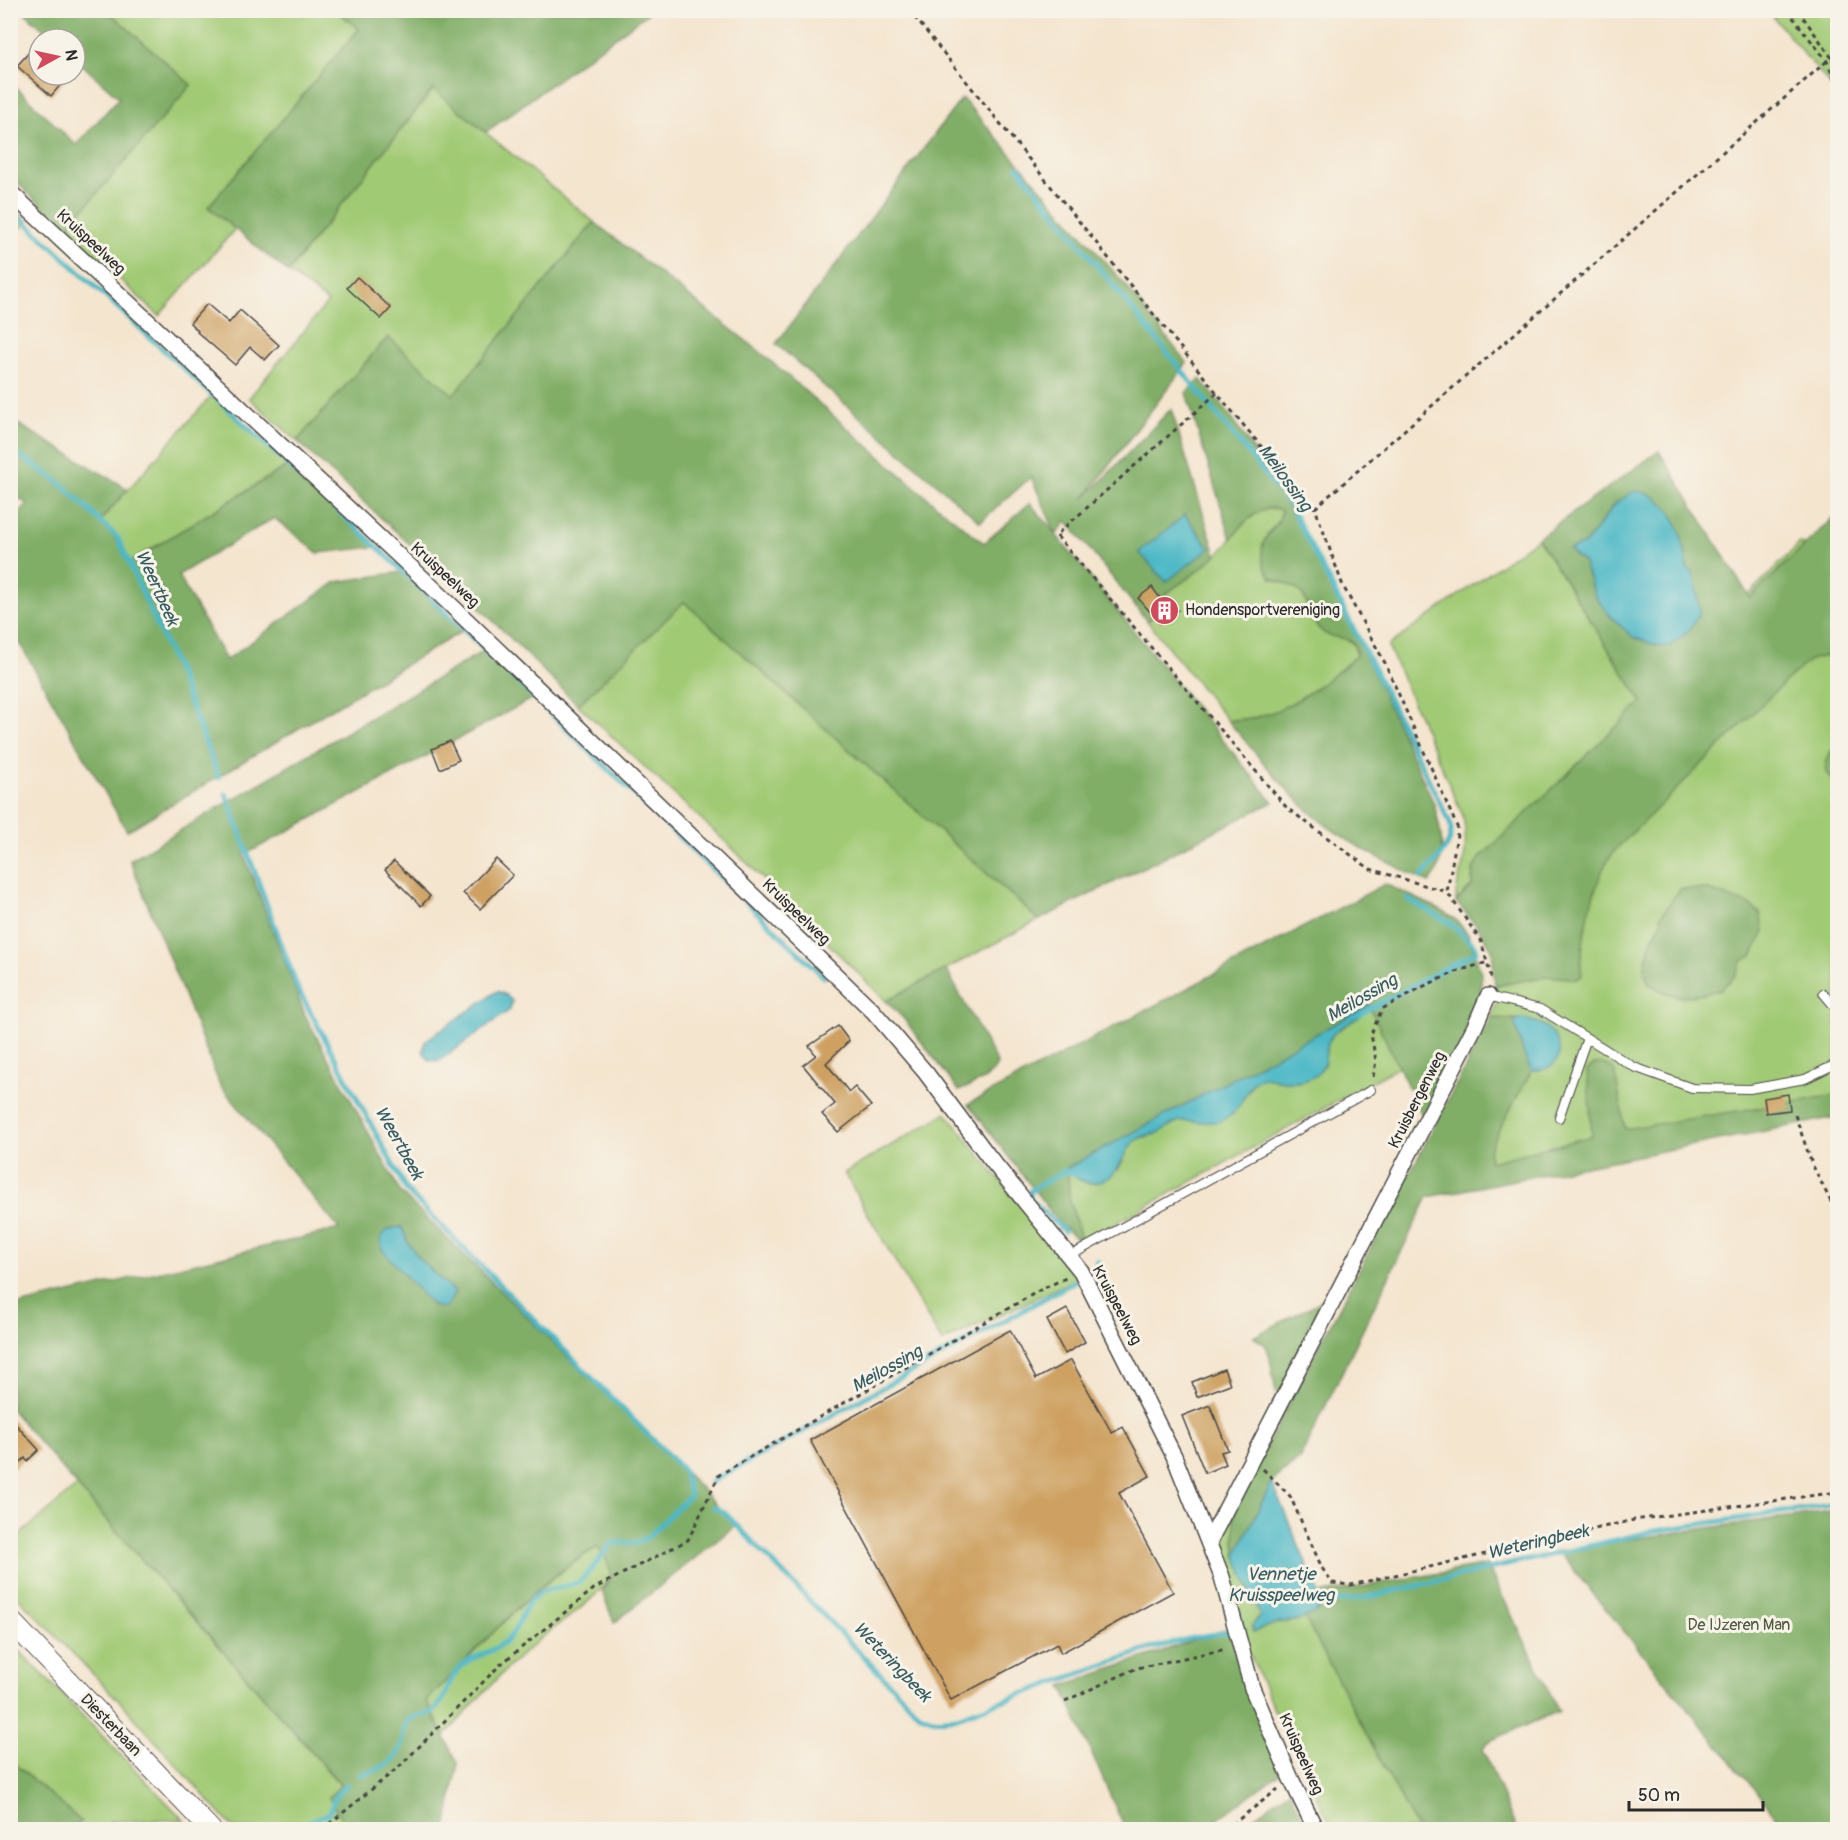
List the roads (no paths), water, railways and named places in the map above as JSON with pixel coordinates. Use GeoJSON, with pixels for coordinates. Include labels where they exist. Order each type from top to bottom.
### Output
{"type":"FeatureCollection","features":[{"type":"Feature","properties":{"kind":"street","name":"Kruispeelweg"},"geometry":{"type":"LineString","coordinates":[[10,192],[431,586],[873,1011],[926,1072],[1081,1271],[1174,1456],[1222,1577],[1252,1688],[1291,1779],[1316,1830]]}},
{"type":"Feature","properties":{"kind":"street","name":"Kruisbergenweg"},"geometry":{"type":"LineString","coordinates":[[1209,1542],[1475,1026],[1488,996]]}},
{"type":"Feature","properties":{"kind":"street","name":"Diesterbaan"},"geometry":{"type":"LineString","coordinates":[[10,1620],[211,1830]]}},
{"type":"Feature","properties":{"kind":"lane"},"geometry":{"type":"LineString","coordinates":[[1823,993],[1838,1011]]}},
{"type":"Feature","properties":{"kind":"lane"},"geometry":{"type":"LineString","coordinates":[[1488,996],[1540,1009],[1634,1067],[1692,1088],[1750,1089],[1805,1079],[1838,1063]]}},
{"type":"Feature","properties":{"kind":"lane"},"geometry":{"type":"LineString","coordinates":[[1559,1118],[1587,1038]]}},
{"type":"Feature","properties":{"kind":"lane"},"geometry":{"type":"LineString","coordinates":[[1068,1257],[1371,1090]]}},
{"type":"Feature","properties":{"kind":"water"},"geometry":{"type":"Polygon","coordinates":[[[1634,491],[1648,494],[1668,508],[1679,530],[1687,569],[1693,572],[1700,611],[1690,629],[1672,645],[1662,647],[1633,637],[1611,617],[1595,596],[1584,563],[1569,550],[1585,544],[1616,503],[1634,491]]]}},
{"type":"Feature","properties":{"kind":"water"},"geometry":{"type":"Polygon","coordinates":[[[1185,515],[1210,548],[1166,582],[1139,552],[1185,515]]]}},
{"type":"Feature","properties":{"kind":"water"},"geometry":{"type":"Polygon","coordinates":[[[497,991],[512,1001],[510,1010],[439,1061],[429,1060],[423,1051],[425,1041],[497,991]]]}},
{"type":"Feature","properties":{"kind":"water"},"geometry":{"type":"Polygon","coordinates":[[[1370,1005],[1359,1017],[1339,1029],[1330,1038],[1321,1070],[1313,1077],[1296,1082],[1261,1078],[1248,1090],[1235,1112],[1224,1119],[1213,1122],[1179,1121],[1158,1133],[1140,1138],[1129,1148],[1111,1176],[1104,1180],[1093,1183],[1085,1182],[1075,1177],[1067,1168],[1370,1005]]]}},
{"type":"Feature","properties":{"kind":"water"},"geometry":{"type":"Polygon","coordinates":[[[1516,1020],[1537,1023],[1548,1029],[1556,1038],[1559,1048],[1558,1057],[1545,1069],[1532,1070],[1526,1060],[1515,1025],[1516,1020]]]}},
{"type":"Feature","properties":{"kind":"water"},"geometry":{"type":"Polygon","coordinates":[[[402,1227],[417,1255],[455,1292],[445,1307],[433,1306],[382,1250],[381,1239],[384,1232],[402,1227]]]}},
{"type":"Feature","properties":{"kind":"water","name":"Vennetje Kruisspeelweg"},"geometry":{"type":"Polygon","coordinates":[[[1272,1482],[1319,1594],[1314,1602],[1318,1611],[1298,1621],[1280,1622],[1253,1632],[1252,1626],[1260,1616],[1236,1555],[1272,1482]]]}},
{"type":"Feature","properties":{"kind":"waterway","name":"Meilossing"},"geometry":{"type":"LineString","coordinates":[[1018,167],[1289,504],[1450,823],[1450,839],[1447,846],[1421,877]]}},
{"type":"Feature","properties":{"kind":"waterway"},"geometry":{"type":"LineString","coordinates":[[10,208],[389,558],[824,977]]}},
{"type":"Feature","properties":{"kind":"waterway","name":"Weertbeek"},"geometry":{"type":"LineString","coordinates":[[10,451],[32,463],[64,486],[118,538],[177,670],[219,778]]}},
{"type":"Feature","properties":{"kind":"waterway","name":"Weertbeek"},"geometry":{"type":"LineString","coordinates":[[226,794],[298,989],[407,1191],[683,1470],[690,1495],[648,1537],[637,1543],[613,1543],[580,1581],[543,1591],[533,1598],[507,1640],[469,1661],[457,1671],[435,1710],[410,1719],[405,1726],[401,1748],[393,1760],[382,1767],[360,1775]]}},
{"type":"Feature","properties":{"kind":"waterway","name":"Meilossing"},"geometry":{"type":"LineString","coordinates":[[1358,1015],[1476,952],[1476,947],[1450,923],[1407,899]]}},
{"type":"Feature","properties":{"kind":"waterway","name":"Meilossing"},"geometry":{"type":"LineString","coordinates":[[1064,1231],[1030,1199],[1030,1191],[1064,1171],[1077,1174]]}},
{"type":"Feature","properties":{"kind":"waterway","name":"Meilossing"},"geometry":{"type":"LineString","coordinates":[[1096,1267],[1097,1261]]}},
{"type":"Feature","properties":{"kind":"waterway","name":"Meilossing"},"geometry":{"type":"LineString","coordinates":[[711,1482],[1076,1281]]}},
{"type":"Feature","properties":{"kind":"waterway","name":"Weteringbeek"},"geometry":{"type":"LineString","coordinates":[[1309,1605],[1364,1598],[1654,1531],[1838,1504]]}},
{"type":"Feature","properties":{"kind":"waterway","name":"Weteringbeek"},"geometry":{"type":"LineString","coordinates":[[713,1507],[724,1512],[918,1713],[932,1719],[957,1717],[1149,1649],[1228,1632]]}},
{"type":"Feature","properties":{"kind":"waterway","name":"Meilossing"},"geometry":{"type":"LineString","coordinates":[[299,1830],[304,1823],[330,1813],[335,1796],[347,1785]]}},
{"type":"Feature","properties":{"kind":"place","name":"Hondensportvereniging"},"geometry":{"type":"Point","coordinates":[1164,610]}},
{"type":"Feature","properties":{"kind":"park label","name":"De IJzeren Man"},"geometry":{"type":"Point","coordinates":[1739,1625]}}]}
